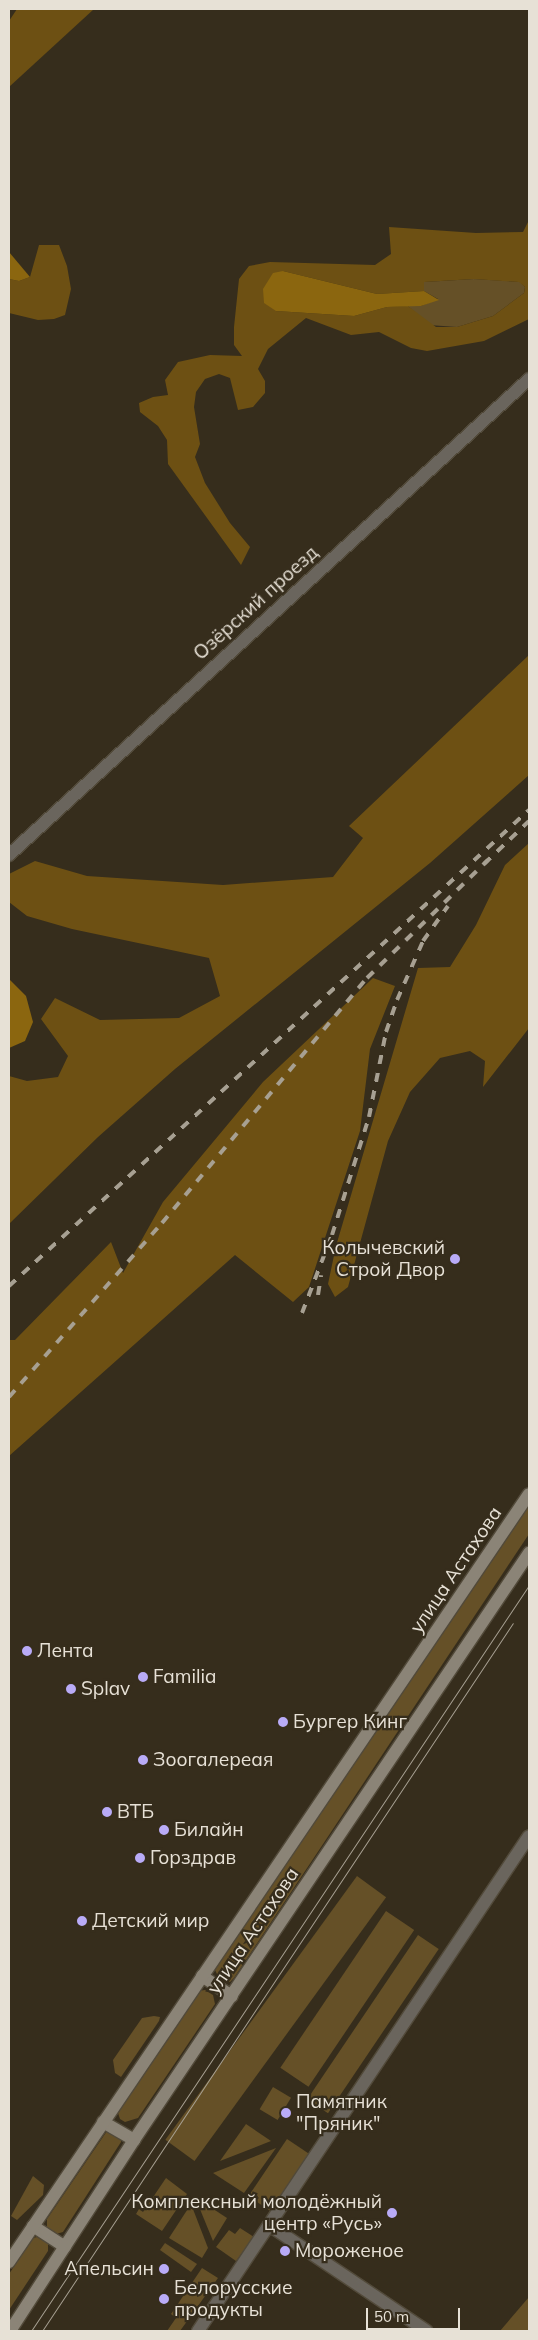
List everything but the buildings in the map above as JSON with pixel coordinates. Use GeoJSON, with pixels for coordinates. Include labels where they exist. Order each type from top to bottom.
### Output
{"type":"FeatureCollection","features":[{"type":"Feature","properties":{"kind":"main road","name":"улица Астахова"},"geometry":{"type":"LineString","coordinates":[[9,2262],[529,1494]]}},
{"type":"Feature","properties":{"kind":"main road","name":"улица Астахова"},"geometry":{"type":"LineString","coordinates":[[9,2331],[134,2140],[529,1553]]}},
{"type":"Feature","properties":{"kind":"main road"},"geometry":{"type":"LineString","coordinates":[[202,1976],[232,1996]]}},
{"type":"Feature","properties":{"kind":"main road"},"geometry":{"type":"LineString","coordinates":[[103,2122],[134,2140]]}},
{"type":"Feature","properties":{"kind":"main road"},"geometry":{"type":"LineString","coordinates":[[33,2226],[65,2246]]}},
{"type":"Feature","properties":{"kind":"street","name":"Озёрский проезд"},"geometry":{"type":"LineString","coordinates":[[9,855],[529,379]]}},
{"type":"Feature","properties":{"kind":"street"},"geometry":{"type":"LineString","coordinates":[[198,2331],[529,1836]]}},
{"type":"Feature","properties":{"kind":"street"},"geometry":{"type":"LineString","coordinates":[[269,2225],[427,2331]]}},
{"type":"Feature","properties":{"kind":"shaded area"},"geometry":{"type":"Polygon","coordinates":[[[17,9],[94,9],[9,87],[9,21],[17,9]]]}},
{"type":"Feature","properties":{"kind":"shaded area"},"geometry":{"type":"Polygon","coordinates":[[[529,220],[529,319],[484,341],[427,351],[411,348],[379,332],[351,335],[306,318],[268,349],[258,369],[265,381],[265,393],[253,407],[238,410],[230,378],[219,374],[205,379],[196,392],[194,407],[200,444],[195,457],[205,483],[230,523],[250,547],[241,565],[168,464],[167,440],[158,426],[140,412],[139,403],[153,397],[168,395],[165,380],[178,362],[210,355],[242,356],[234,345],[234,327],[239,279],[249,266],[270,262],[375,265],[391,254],[389,227],[476,233],[523,232],[529,220]],[[283,271],[276,311],[354,316],[387,307],[408,306],[436,327],[457,327],[493,316],[524,293],[525,287],[519,282],[474,279],[424,282],[424,291],[377,294],[283,271]]]}},
{"type":"Feature","properties":{"kind":"shaded area"},"geometry":{"type":"Polygon","coordinates":[[[39,245],[59,245],[67,266],[71,289],[65,315],[54,319],[38,320],[9,313],[9,279],[19,281],[30,277],[39,245]]]}},
{"type":"Feature","properties":{"kind":"shaded area"},"geometry":{"type":"Polygon","coordinates":[[[9,252],[30,277],[19,281],[9,279],[9,252]]]}},
{"type":"Feature","properties":{"kind":"shaded area"},"geometry":{"type":"Polygon","coordinates":[[[283,271],[377,294],[424,291],[439,300],[421,306],[387,307],[354,316],[276,311],[264,303],[263,289],[273,273],[283,271]]]}},
{"type":"Feature","properties":{"kind":"shaded area"},"geometry":{"type":"Polygon","coordinates":[[[474,279],[520,282],[525,287],[524,293],[493,316],[457,327],[429,325],[408,306],[421,306],[438,299],[424,291],[424,282],[474,279]]]}},
{"type":"Feature","properties":{"kind":"shaded area"},"geometry":{"type":"Polygon","coordinates":[[[529,655],[529,775],[430,863],[175,1069],[98,1137],[9,1224],[9,1076],[27,1081],[58,1077],[68,1056],[41,1019],[55,998],[100,1020],[179,1018],[220,996],[209,958],[72,929],[27,916],[9,902],[9,874],[35,861],[87,876],[223,885],[333,877],[363,838],[349,826],[529,655]]]}},
{"type":"Feature","properties":{"kind":"shaded area"},"geometry":{"type":"Polygon","coordinates":[[[529,843],[529,1028],[483,1087],[485,1061],[470,1051],[440,1058],[410,1092],[388,1141],[348,1287],[335,1297],[328,1284],[336,1246],[418,968],[450,967],[476,925],[505,865],[529,843]]]}},
{"type":"Feature","properties":{"kind":"shaded area"},"geometry":{"type":"Polygon","coordinates":[[[373,978],[395,986],[370,1049],[360,1131],[309,1287],[293,1302],[235,1255],[9,1456],[9,1340],[15,1340],[111,1242],[123,1273],[163,1202],[263,1082],[373,978]]]}},
{"type":"Feature","properties":{"kind":"shaded area"},"geometry":{"type":"Polygon","coordinates":[[[9,979],[26,996],[33,1022],[25,1041],[9,1048],[9,979]]]}},
{"type":"Feature","properties":{"kind":"shaded area"},"geometry":{"type":"Polygon","coordinates":[[[529,1506],[529,1534],[234,1978],[230,1982],[220,1980],[214,1968],[529,1506]]]}},
{"type":"Feature","properties":{"kind":"shaded area"},"geometry":{"type":"Polygon","coordinates":[[[357,1876],[386,1897],[195,2161],[165,2140],[357,1876]]]}},
{"type":"Feature","properties":{"kind":"shaded area"},"geometry":{"type":"Polygon","coordinates":[[[386,1911],[414,1930],[308,2087],[280,2068],[386,1911]]]}},
{"type":"Feature","properties":{"kind":"shaded area"},"geometry":{"type":"Polygon","coordinates":[[[418,1935],[439,1949],[328,2113],[307,2099],[418,1935]]]}},
{"type":"Feature","properties":{"kind":"shaded area"},"geometry":{"type":"Polygon","coordinates":[[[205,1990],[213,1995],[215,2004],[138,2118],[125,2122],[120,2119],[117,2110],[198,1991],[205,1990]]]}},
{"type":"Feature","properties":{"kind":"shaded area"},"geometry":{"type":"Polygon","coordinates":[[[160,2017],[159,2021],[121,2077],[115,2073],[113,2060],[142,2018],[160,2017]]]}},
{"type":"Feature","properties":{"kind":"shaded area"},"geometry":{"type":"Polygon","coordinates":[[[273,2087],[291,2098],[278,2120],[260,2109],[273,2087]]]}},
{"type":"Feature","properties":{"kind":"shaded area"},"geometry":{"type":"Polygon","coordinates":[[[246,2124],[271,2141],[220,2161],[246,2124]]]}},
{"type":"Feature","properties":{"kind":"shaded area"},"geometry":{"type":"Polygon","coordinates":[[[107,2131],[121,2138],[121,2142],[63,2232],[56,2234],[47,2228],[47,2219],[107,2131]]]}},
{"type":"Feature","properties":{"kind":"shaded area"},"geometry":{"type":"Polygon","coordinates":[[[287,2139],[309,2154],[271,2211],[248,2196],[287,2139]]]}},
{"type":"Feature","properties":{"kind":"shaded area"},"geometry":{"type":"Polygon","coordinates":[[[276,2148],[244,2193],[213,2173],[276,2148]]]}},
{"type":"Feature","properties":{"kind":"shaded area"},"geometry":{"type":"Polygon","coordinates":[[[33,2176],[44,2185],[43,2195],[17,2220],[11,2216],[33,2176]]]}},
{"type":"Feature","properties":{"kind":"shaded area"},"geometry":{"type":"Polygon","coordinates":[[[166,2178],[187,2194],[162,2231],[136,2214],[139,2209],[143,2212],[166,2178]]]}},
{"type":"Feature","properties":{"kind":"shaded area"},"geometry":{"type":"Polygon","coordinates":[[[195,2197],[227,2218],[213,2241],[195,2197]]]}},
{"type":"Feature","properties":{"kind":"shaded area"},"geometry":{"type":"Polygon","coordinates":[[[191,2204],[208,2248],[202,2258],[169,2238],[191,2204]]]}},
{"type":"Feature","properties":{"kind":"shaded area"},"geometry":{"type":"Polygon","coordinates":[[[240,2228],[254,2237],[236,2261],[216,2247],[229,2230],[235,2234],[240,2228]]]}},
{"type":"Feature","properties":{"kind":"shaded area"},"geometry":{"type":"Polygon","coordinates":[[[37,2237],[48,2243],[48,2251],[9,2310],[9,2274],[33,2238],[37,2237]]]}},
{"type":"Feature","properties":{"kind":"shaded area"},"geometry":{"type":"Polygon","coordinates":[[[165,2243],[197,2264],[191,2272],[160,2250],[165,2243]]]}},
{"type":"Feature","properties":{"kind":"shaded area"},"geometry":{"type":"Polygon","coordinates":[[[202,2268],[218,2278],[180,2331],[167,2331],[176,2318],[171,2314],[202,2268]]]}},
{"type":"Feature","properties":{"kind":"shaded area"},"geometry":{"type":"Polygon","coordinates":[[[529,2297],[529,2331],[500,2331],[529,2297]]]}},
{"type":"Feature","properties":{"kind":"tram line"},"geometry":{"type":"LineString","coordinates":[[31,2331],[529,1585]]}},
{"type":"Feature","properties":{"kind":"tram line"},"geometry":{"type":"LineString","coordinates":[[42,2331],[513,1623]]}},
{"type":"Feature","properties":{"kind":"railway"},"geometry":{"type":"LineString","coordinates":[[9,1286],[529,810]]}},
{"type":"Feature","properties":{"kind":"railway"},"geometry":{"type":"LineString","coordinates":[[484,864],[529,821]]}},
{"type":"Feature","properties":{"kind":"railway"},"geometry":{"type":"LineString","coordinates":[[9,1397],[162,1223],[367,978],[488,860]]}},
{"type":"Feature","properties":{"kind":"railway"},"geometry":{"type":"LineString","coordinates":[[302,1313],[332,1235],[369,1117],[386,1032],[397,1000],[423,941],[448,906]]}},
{"type":"Feature","properties":{"kind":"railway"},"geometry":{"type":"LineString","coordinates":[[318,1295],[321,1275]]}},
{"type":"Feature","properties":{"kind":"place","name":"Колычевский Строй Двор"},"geometry":{"type":"Point","coordinates":[455,1259]}},
{"type":"Feature","properties":{"kind":"place","name":"Лента"},"geometry":{"type":"Point","coordinates":[27,1651]}},
{"type":"Feature","properties":{"kind":"place","name":"Familia"},"geometry":{"type":"Point","coordinates":[143,1677]}},
{"type":"Feature","properties":{"kind":"place","name":"Splav"},"geometry":{"type":"Point","coordinates":[71,1689]}},
{"type":"Feature","properties":{"kind":"place","name":"Бургер Кинг"},"geometry":{"type":"Point","coordinates":[283,1722]}},
{"type":"Feature","properties":{"kind":"place","name":"Зоогалереая"},"geometry":{"type":"Point","coordinates":[143,1760]}},
{"type":"Feature","properties":{"kind":"place","name":"ВТБ"},"geometry":{"type":"Point","coordinates":[107,1812]}},
{"type":"Feature","properties":{"kind":"place","name":"Билайн"},"geometry":{"type":"Point","coordinates":[164,1830]}},
{"type":"Feature","properties":{"kind":"place","name":"Горздрав"},"geometry":{"type":"Point","coordinates":[140,1858]}},
{"type":"Feature","properties":{"kind":"place","name":"Детский мир"},"geometry":{"type":"Point","coordinates":[82,1921]}},
{"type":"Feature","properties":{"kind":"place","name":"Памятник \"Пряник\""},"geometry":{"type":"Point","coordinates":[286,2113]}},
{"type":"Feature","properties":{"kind":"place","name":"Комплексный молодёжный центр «Русь»"},"geometry":{"type":"Point","coordinates":[392,2213]}},
{"type":"Feature","properties":{"kind":"place","name":"Мороженое"},"geometry":{"type":"Point","coordinates":[285,2251]}},
{"type":"Feature","properties":{"kind":"place","name":"Апельсин"},"geometry":{"type":"Point","coordinates":[164,2269]}},
{"type":"Feature","properties":{"kind":"place","name":"Белорусские продукты"},"geometry":{"type":"Point","coordinates":[164,2299]}}]}
